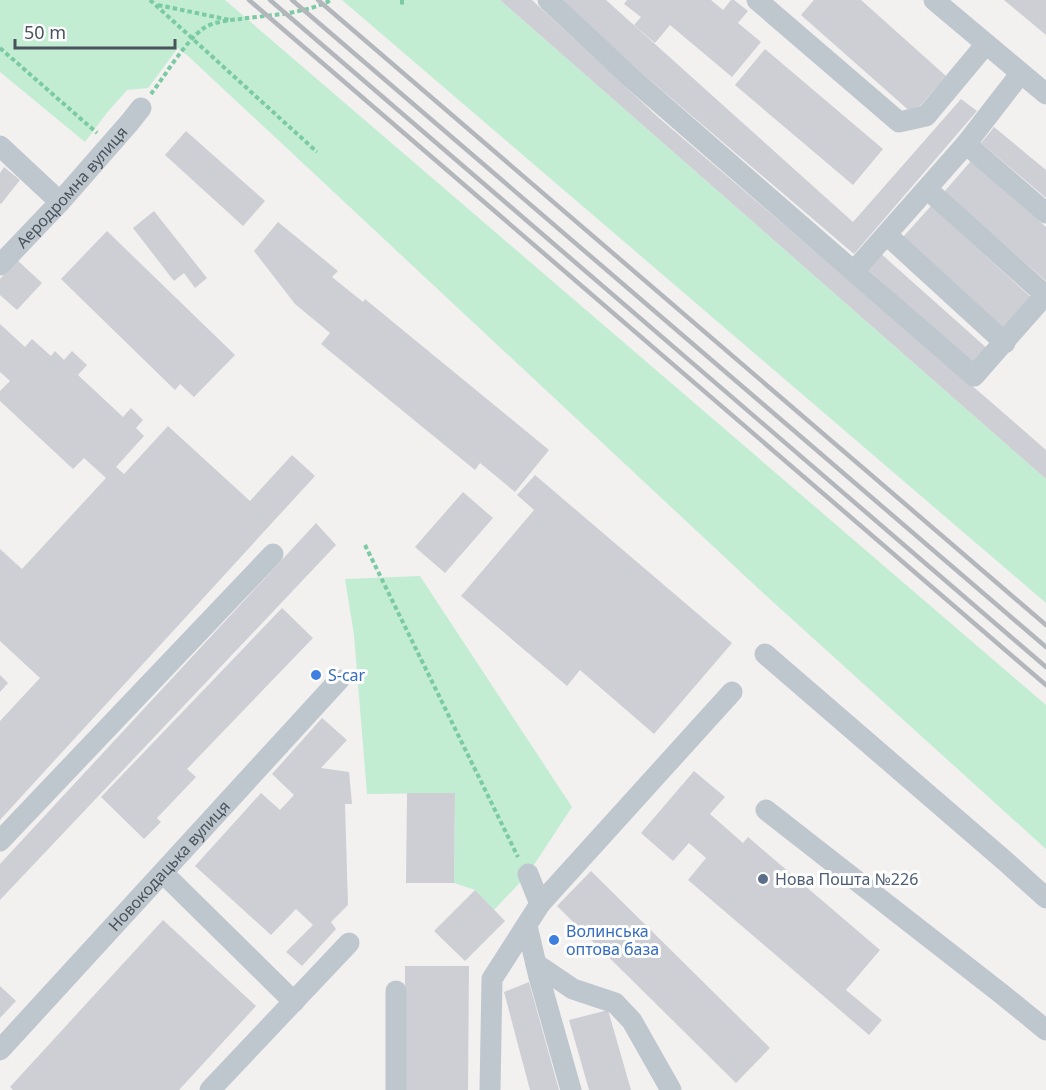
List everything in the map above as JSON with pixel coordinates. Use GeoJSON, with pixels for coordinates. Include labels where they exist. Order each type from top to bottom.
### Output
{"type":"FeatureCollection","features":[{"type":"Feature","properties":{"kind":"street"},"geometry":{"type":"LineString","coordinates":[[548,0],[629,76],[974,376],[1046,294],[927,189]]}},
{"type":"Feature","properties":{"kind":"street"},"geometry":{"type":"LineString","coordinates":[[757,0],[899,122],[926,116],[986,44]]}},
{"type":"Feature","properties":{"kind":"street"},"geometry":{"type":"LineString","coordinates":[[946,4],[986,44],[1046,94]]}},
{"type":"Feature","properties":{"kind":"street"},"geometry":{"type":"LineString","coordinates":[[854,272],[966,144],[1021,73]]}},
{"type":"Feature","properties":{"kind":"street","name":"Аеродромна вулиця"},"geometry":{"type":"LineString","coordinates":[[0,265],[60,202],[141,108]]}},
{"type":"Feature","properties":{"kind":"street"},"geometry":{"type":"LineString","coordinates":[[966,144],[1046,213]]}},
{"type":"Feature","properties":{"kind":"street"},"geometry":{"type":"LineString","coordinates":[[0,146],[60,202]]}},
{"type":"Feature","properties":{"kind":"street"},"geometry":{"type":"LineString","coordinates":[[887,235],[1005,343]]}},
{"type":"Feature","properties":{"kind":"street"},"geometry":{"type":"LineString","coordinates":[[0,841],[273,554]]}},
{"type":"Feature","properties":{"kind":"street"},"geometry":{"type":"LineString","coordinates":[[765,654],[1046,898]]}},
{"type":"Feature","properties":{"kind":"street","name":"Новокодацька вулиця"},"geometry":{"type":"LineString","coordinates":[[0,1050],[339,681]]}},
{"type":"Feature","properties":{"kind":"street"},"geometry":{"type":"LineString","coordinates":[[490,1090],[492,979],[540,904],[732,692]]}},
{"type":"Feature","properties":{"kind":"street"},"geometry":{"type":"LineString","coordinates":[[765,810],[1046,1030]]}},
{"type":"Feature","properties":{"kind":"street"},"geometry":{"type":"LineString","coordinates":[[163,873],[294,1002]]}},
{"type":"Feature","properties":{"kind":"street"},"geometry":{"type":"LineString","coordinates":[[528,874],[540,904]]}},
{"type":"Feature","properties":{"kind":"street"},"geometry":{"type":"LineString","coordinates":[[527,926],[571,1090]]}},
{"type":"Feature","properties":{"kind":"street"},"geometry":{"type":"LineString","coordinates":[[210,1090],[349,943]]}},
{"type":"Feature","properties":{"kind":"street"},"geometry":{"type":"LineString","coordinates":[[536,964],[573,989],[615,1003],[632,1021],[671,1090]]}},
{"type":"Feature","properties":{"kind":"street"},"geometry":{"type":"LineString","coordinates":[[396,991],[396,1090]]}},
{"type":"Feature","properties":{"kind":"path"},"geometry":{"type":"LineString","coordinates":[[150,0],[317,152]]}},
{"type":"Feature","properties":{"kind":"path"},"geometry":{"type":"LineString","coordinates":[[141,108],[193,37],[206,27],[231,20],[285,13],[331,0]]}},
{"type":"Feature","properties":{"kind":"path"},"geometry":{"type":"LineString","coordinates":[[155,4],[231,20]]}},
{"type":"Feature","properties":{"kind":"path"},"geometry":{"type":"LineString","coordinates":[[0,48],[110,144]]}},
{"type":"Feature","properties":{"kind":"path"},"geometry":{"type":"LineString","coordinates":[[365,545],[528,874]]}},
{"type":"Feature","properties":{"kind":"green space"},"geometry":{"type":"Polygon","coordinates":[[[0,0],[225,0],[1046,705],[1046,849],[761,591],[188,56],[178,48],[148,88],[127,90],[85,142],[0,72],[0,0]]]}},
{"type":"Feature","properties":{"kind":"green space"},"geometry":{"type":"Polygon","coordinates":[[[342,0],[500,0],[1046,479],[1046,603],[342,0]]]}},
{"type":"Feature","properties":{"kind":"green space"},"geometry":{"type":"Polygon","coordinates":[[[420,576],[572,807],[528,874],[494,910],[475,890],[454,883],[455,793],[367,794],[354,635],[345,579],[420,576]]]}},
{"type":"Feature","properties":{"kind":"building"},"geometry":{"type":"Polygon","coordinates":[[[500,0],[532,0],[659,118],[1046,450],[1046,479],[500,0]]]}},
{"type":"Feature","properties":{"kind":"building"},"geometry":{"type":"Polygon","coordinates":[[[563,0],[606,0],[853,222],[961,99],[977,111],[854,254],[624,58],[563,0]]]}},
{"type":"Feature","properties":{"kind":"building"},"geometry":{"type":"Polygon","coordinates":[[[627,0],[711,0],[723,10],[731,0],[734,0],[748,11],[738,23],[761,42],[732,77],[670,25],[655,43],[634,25],[641,17],[624,4],[627,0]]]}},
{"type":"Feature","properties":{"kind":"building"},"geometry":{"type":"Polygon","coordinates":[[[814,0],[861,0],[946,76],[913,114],[801,15],[814,0]]]}},
{"type":"Feature","properties":{"kind":"building"},"geometry":{"type":"Polygon","coordinates":[[[1004,0],[1046,0],[1046,35],[1004,0]]]}},
{"type":"Feature","properties":{"kind":"building"},"geometry":{"type":"Polygon","coordinates":[[[765,49],[883,149],[853,185],[735,85],[765,49]]]}},
{"type":"Feature","properties":{"kind":"building"},"geometry":{"type":"Polygon","coordinates":[[[994,127],[1046,170],[1046,198],[981,143],[994,127]]]}},
{"type":"Feature","properties":{"kind":"building"},"geometry":{"type":"Polygon","coordinates":[[[186,131],[265,201],[243,226],[165,155],[186,131]]]}},
{"type":"Feature","properties":{"kind":"building"},"geometry":{"type":"Polygon","coordinates":[[[971,161],[1046,227],[1046,281],[944,192],[971,161]]]}},
{"type":"Feature","properties":{"kind":"building"},"geometry":{"type":"Polygon","coordinates":[[[4,167],[20,180],[1,204],[0,173],[4,167]]]}},
{"type":"Feature","properties":{"kind":"building"},"geometry":{"type":"Polygon","coordinates":[[[931,206],[1035,301],[1007,332],[903,237],[931,206]]]}},
{"type":"Feature","properties":{"kind":"building"},"geometry":{"type":"Polygon","coordinates":[[[154,211],[207,278],[195,288],[184,273],[174,281],[133,228],[154,211]]]}},
{"type":"Feature","properties":{"kind":"building"},"geometry":{"type":"Polygon","coordinates":[[[278,222],[338,271],[332,277],[363,302],[365,299],[549,450],[515,492],[480,463],[475,470],[321,344],[330,333],[295,304],[254,251],[278,222]]]}},
{"type":"Feature","properties":{"kind":"building"},"geometry":{"type":"Polygon","coordinates":[[[107,231],[235,355],[194,397],[180,384],[175,390],[61,279],[107,231]]]}},
{"type":"Feature","properties":{"kind":"building"},"geometry":{"type":"Polygon","coordinates":[[[879,252],[990,351],[976,366],[865,267],[879,252]]]}},
{"type":"Feature","properties":{"kind":"building"},"geometry":{"type":"Polygon","coordinates":[[[17,260],[42,283],[17,310],[0,295],[0,279],[17,260]]]}},
{"type":"Feature","properties":{"kind":"building"},"geometry":{"type":"Polygon","coordinates":[[[0,324],[25,347],[32,339],[51,356],[55,351],[64,360],[72,351],[87,365],[78,375],[123,417],[131,408],[143,420],[136,428],[144,436],[116,467],[124,474],[168,426],[250,501],[292,455],[315,476],[0,820],[0,721],[40,678],[0,641],[0,549],[22,569],[106,478],[84,458],[73,469],[0,401],[0,391],[10,381],[0,372],[0,324]]]}},
{"type":"Feature","properties":{"kind":"building"},"geometry":{"type":"Polygon","coordinates":[[[535,475],[732,643],[654,734],[580,670],[567,686],[461,596],[534,510],[517,495],[535,475]]]}},
{"type":"Feature","properties":{"kind":"building"},"geometry":{"type":"Polygon","coordinates":[[[463,492],[493,518],[445,573],[415,547],[463,492]]]}},
{"type":"Feature","properties":{"kind":"building"},"geometry":{"type":"Polygon","coordinates":[[[316,523],[336,545],[0,900],[0,864],[316,523]]]}},
{"type":"Feature","properties":{"kind":"building"},"geometry":{"type":"Polygon","coordinates":[[[282,608],[313,638],[187,769],[196,777],[157,818],[161,822],[144,839],[101,797],[282,608]]]}},
{"type":"Feature","properties":{"kind":"building"},"geometry":{"type":"Polygon","coordinates":[[[0,675],[8,683],[0,692],[0,675]]]}},
{"type":"Feature","properties":{"kind":"building"},"geometry":{"type":"Polygon","coordinates":[[[322,718],[347,740],[321,768],[349,772],[352,804],[345,804],[348,905],[331,922],[336,929],[302,966],[286,952],[313,925],[296,909],[271,935],[195,866],[261,793],[280,810],[294,795],[272,774],[322,718]]]}},
{"type":"Feature","properties":{"kind":"building"},"geometry":{"type":"Polygon","coordinates":[[[694,771],[725,797],[710,814],[743,843],[748,837],[880,950],[846,990],[882,1020],[869,1035],[688,880],[706,858],[689,843],[673,861],[641,833],[694,771]]]}},
{"type":"Feature","properties":{"kind":"building"},"geometry":{"type":"Polygon","coordinates":[[[407,793],[455,793],[454,883],[406,883],[407,793]]]}},
{"type":"Feature","properties":{"kind":"building"},"geometry":{"type":"Polygon","coordinates":[[[591,871],[770,1048],[736,1083],[557,906],[591,871]]]}},
{"type":"Feature","properties":{"kind":"building"},"geometry":{"type":"Polygon","coordinates":[[[475,890],[505,921],[465,961],[434,931],[475,890]]]}},
{"type":"Feature","properties":{"kind":"building"},"geometry":{"type":"Polygon","coordinates":[[[163,920],[256,1006],[179,1090],[13,1090],[10,1087],[163,920]]]}},
{"type":"Feature","properties":{"kind":"building"},"geometry":{"type":"Polygon","coordinates":[[[405,966],[469,966],[468,1090],[405,1090],[405,966]]]}},
{"type":"Feature","properties":{"kind":"building"},"geometry":{"type":"Polygon","coordinates":[[[529,982],[559,1090],[530,1090],[504,992],[529,982]]]}},
{"type":"Feature","properties":{"kind":"building"},"geometry":{"type":"Polygon","coordinates":[[[0,986],[16,1001],[0,1018],[0,986]]]}},
{"type":"Feature","properties":{"kind":"building"},"geometry":{"type":"Polygon","coordinates":[[[608,1010],[631,1090],[589,1090],[569,1020],[608,1010]]]}},
{"type":"Feature","properties":{"kind":"railway"},"geometry":{"type":"LineString","coordinates":[[249,0],[1046,685]]}},
{"type":"Feature","properties":{"kind":"railway"},"geometry":{"type":"LineString","coordinates":[[270,0],[1046,667]]}},
{"type":"Feature","properties":{"kind":"railway"},"geometry":{"type":"LineString","coordinates":[[292,0],[1046,647]]}},
{"type":"Feature","properties":{"kind":"railway"},"geometry":{"type":"LineString","coordinates":[[318,0],[1046,625]]}},
{"type":"Feature","properties":{"kind":"place","name":"S-car"},"geometry":{"type":"Point","coordinates":[316,675]}},
{"type":"Feature","properties":{"kind":"place","name":"Нова Пошта №226"},"geometry":{"type":"Point","coordinates":[763,879]}},
{"type":"Feature","properties":{"kind":"place","name":"Волинська оптова база"},"geometry":{"type":"Point","coordinates":[554,940]}}]}
